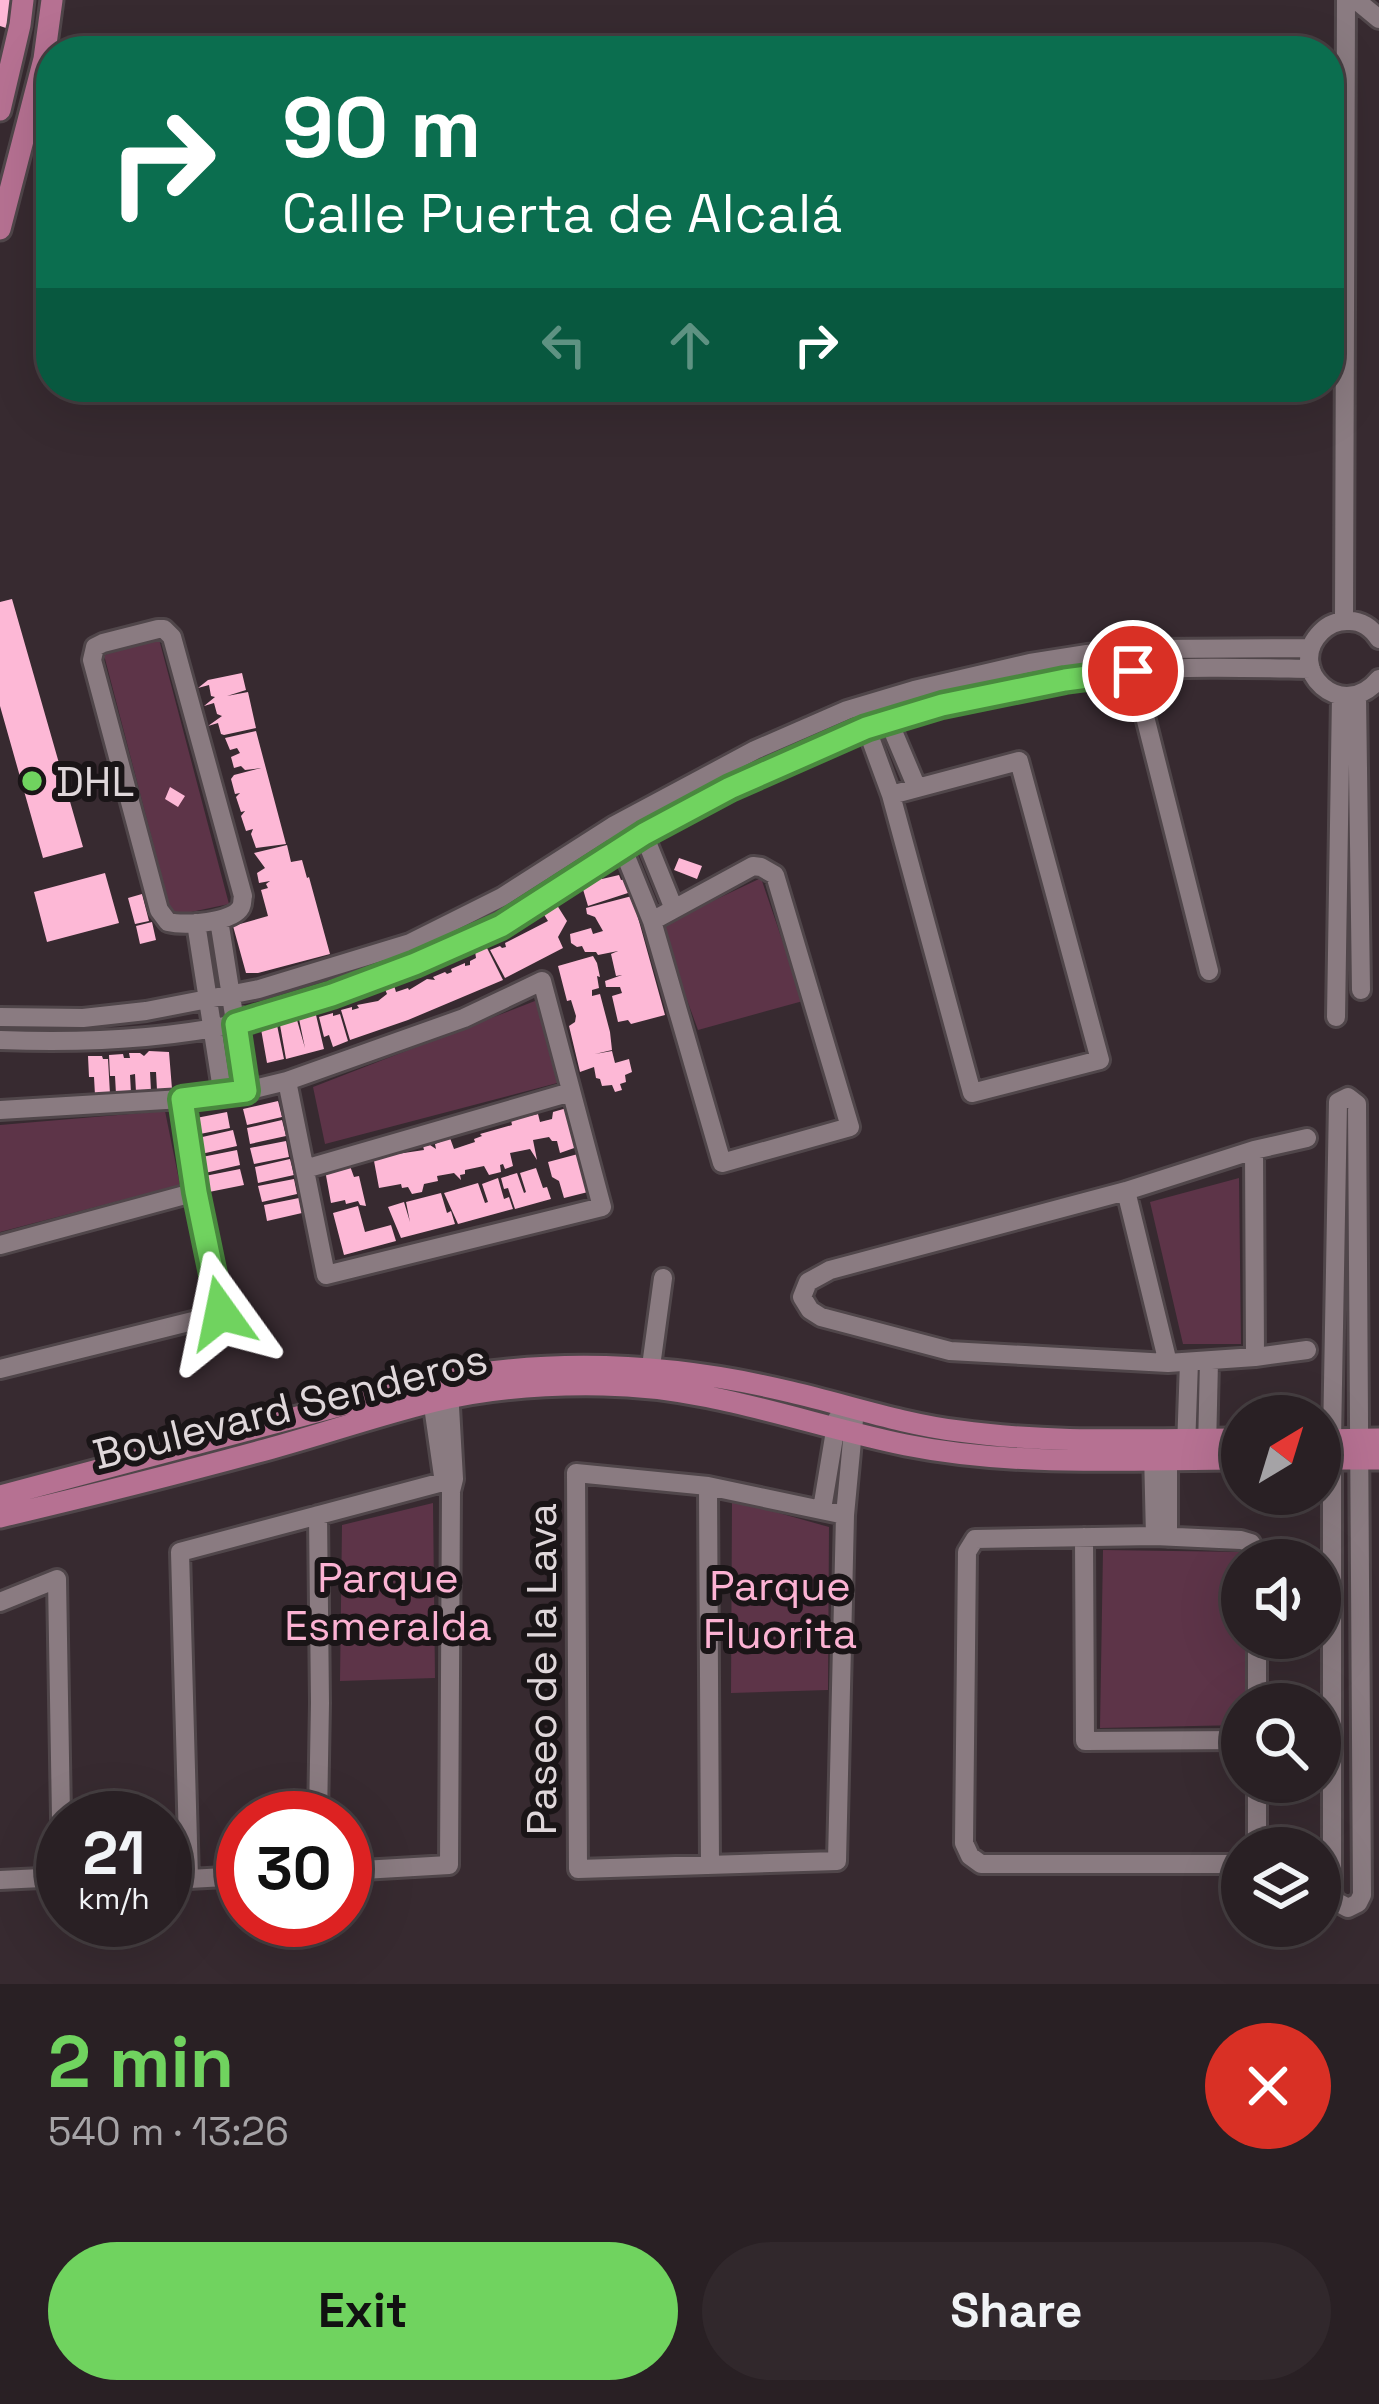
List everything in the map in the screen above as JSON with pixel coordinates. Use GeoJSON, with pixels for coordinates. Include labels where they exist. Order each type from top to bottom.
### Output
{"type":"FeatureCollection","features":[{"type":"Feature","properties":{"kind":"main road"},"geometry":{"type":"LineString","coordinates":[[0,110],[23,0]]}},
{"type":"Feature","properties":{"kind":"main road"},"geometry":{"type":"LineString","coordinates":[[47,36],[52,0]]}},
{"type":"Feature","properties":{"kind":"main road"},"geometry":{"type":"LineString","coordinates":[[0,225],[36,89]]}},
{"type":"Feature","properties":{"kind":"main road","name":"Boulevard Senderos"},"geometry":{"type":"LineString","coordinates":[[0,1517],[55,1493],[546,1366],[649,1378],[717,1376],[845,1419],[1221,1456]]}},
{"type":"Feature","properties":{"kind":"main road","name":"Boulevard Senderos"},"geometry":{"type":"LineString","coordinates":[[1179,1449],[1221,1442]]}},
{"type":"Feature","properties":{"kind":"main road","name":"Boulevard Senderos"},"geometry":{"type":"LineString","coordinates":[[0,1496],[55,1493]]}},
{"type":"Feature","properties":{"kind":"street"},"geometry":{"type":"LineString","coordinates":[[1345,620],[1346,0]]}},
{"type":"Feature","properties":{"kind":"street"},"geometry":{"type":"LineString","coordinates":[[1356,0],[1379,20]]}},
{"type":"Feature","properties":{"kind":"street"},"geometry":{"type":"LineString","coordinates":[[1379,639],[1360,623],[1345,620],[1327,626],[1314,639],[1309,656],[1312,675],[1324,689],[1349,696],[1371,688],[1379,679]]}},
{"type":"Feature","properties":{"kind":"street"},"geometry":{"type":"LineString","coordinates":[[158,629],[172,637],[243,896],[237,913],[219,920],[174,925],[159,910],[92,661],[95,647],[103,643],[158,629]]}},
{"type":"Feature","properties":{"kind":"street"},"geometry":{"type":"LineString","coordinates":[[0,1017],[83,1018],[146,1012],[292,980],[410,943],[502,897],[613,826],[755,750],[880,700],[1030,663],[1311,648]]}},
{"type":"Feature","properties":{"kind":"street"},"geometry":{"type":"LineString","coordinates":[[1131,661],[1209,970]]}},
{"type":"Feature","properties":{"kind":"street"},"geometry":{"type":"LineString","coordinates":[[0,1040],[109,1039],[236,1024],[353,987],[501,926],[644,834],[730,788],[866,728],[942,705],[1131,661],[1311,669]]}},
{"type":"Feature","properties":{"kind":"street"},"geometry":{"type":"LineString","coordinates":[[1349,696],[1361,990]]}},
{"type":"Feature","properties":{"kind":"street"},"geometry":{"type":"LineString","coordinates":[[1336,1017],[1349,696]]}},
{"type":"Feature","properties":{"kind":"street"},"geometry":{"type":"LineString","coordinates":[[880,700],[917,788]]}},
{"type":"Feature","properties":{"kind":"street"},"geometry":{"type":"LineString","coordinates":[[859,706],[892,795],[972,1094],[1100,1060],[1019,761],[892,795]]}},
{"type":"Feature","properties":{"kind":"street"},"geometry":{"type":"LineString","coordinates":[[636,814],[674,910]]}},
{"type":"Feature","properties":{"kind":"street"},"geometry":{"type":"LineString","coordinates":[[613,826],[652,921],[722,1162],[850,1127],[775,875],[753,866],[652,921]]}},
{"type":"Feature","properties":{"kind":"street"},"geometry":{"type":"LineString","coordinates":[[219,920],[246,1091]]}},
{"type":"Feature","properties":{"kind":"street"},"geometry":{"type":"LineString","coordinates":[[196,923],[223,1096]]}},
{"type":"Feature","properties":{"kind":"street"},"geometry":{"type":"LineString","coordinates":[[0,1110],[246,1091],[464,1018],[542,981],[602,1207],[326,1275],[287,1081]]}},
{"type":"Feature","properties":{"kind":"street"},"geometry":{"type":"LineString","coordinates":[[305,1169],[572,1092]]}},
{"type":"Feature","properties":{"kind":"street"},"geometry":{"type":"LineString","coordinates":[[1327,1515],[1333,1893],[1335,1901],[1348,1908],[1362,1895],[1368,1449],[1358,1104],[1348,1096],[1338,1102],[1328,1395]]}},
{"type":"Feature","properties":{"kind":"street"},"geometry":{"type":"LineString","coordinates":[[0,1369],[221,1313],[182,1099]]}},
{"type":"Feature","properties":{"kind":"street"},"geometry":{"type":"LineString","coordinates":[[1307,1138],[830,1270],[808,1282],[802,1297],[820,1317],[950,1351],[1168,1363],[1307,1350]]}},
{"type":"Feature","properties":{"kind":"street"},"geometry":{"type":"LineString","coordinates":[[1254,1150],[1255,1357]]}},
{"type":"Feature","properties":{"kind":"street"},"geometry":{"type":"LineString","coordinates":[[1126,1191],[1168,1363]]}},
{"type":"Feature","properties":{"kind":"street"},"geometry":{"type":"LineString","coordinates":[[0,1245],[196,1192]]}},
{"type":"Feature","properties":{"kind":"street"},"geometry":{"type":"LineString","coordinates":[[649,1378],[663,1278]]}},
{"type":"Feature","properties":{"kind":"street"},"geometry":{"type":"LineString","coordinates":[[1162,1536],[1199,1361]]}},
{"type":"Feature","properties":{"kind":"street"},"geometry":{"type":"LineString","coordinates":[[372,1869],[448,1865],[450,1484],[440,1390]]}},
{"type":"Feature","properties":{"kind":"street"},"geometry":{"type":"LineString","coordinates":[[822,1509],[845,1419]]}},
{"type":"Feature","properties":{"kind":"street","name":"Paseo de la Lava"},"geometry":{"type":"LineString","coordinates":[[845,1419],[845,1515],[837,1861],[578,1868],[576,1473],[708,1486],[845,1515]]}},
{"type":"Feature","properties":{"kind":"street"},"geometry":{"type":"LineString","coordinates":[[216,1878],[189,1879],[181,1552],[450,1484]]}},
{"type":"Feature","properties":{"kind":"street"},"geometry":{"type":"LineString","coordinates":[[708,1486],[710,1864]]}},
{"type":"Feature","properties":{"kind":"street"},"geometry":{"type":"LineString","coordinates":[[318,1515],[318,1791]]}},
{"type":"Feature","properties":{"kind":"street"},"geometry":{"type":"LineString","coordinates":[[1084,1537],[1085,1741],[1221,1740]]}},
{"type":"Feature","properties":{"kind":"street"},"geometry":{"type":"LineString","coordinates":[[1221,1539],[975,1539],[969,1545],[964,1843],[981,1864],[1221,1864]]}},
{"type":"Feature","properties":{"kind":"street"},"geometry":{"type":"LineString","coordinates":[[0,1602],[57,1579],[62,1877],[0,1880]]}},
{"type":"Feature","properties":{"kind":"green space"},"geometry":{"type":"Polygon","coordinates":[[[159,639],[229,904],[172,916],[104,655],[159,639]]]}},
{"type":"Feature","properties":{"kind":"green space"},"geometry":{"type":"Polygon","coordinates":[[[761,878],[803,1001],[698,1030],[660,926],[761,878]]]}},
{"type":"Feature","properties":{"kind":"green space"},"geometry":{"type":"Polygon","coordinates":[[[540,999],[561,1082],[325,1144],[313,1087],[540,999]]]}},
{"type":"Feature","properties":{"kind":"green space"},"geometry":{"type":"Polygon","coordinates":[[[165,1111],[180,1185],[0,1232],[0,1125],[165,1111]]]}},
{"type":"Feature","properties":{"kind":"green space"},"geometry":{"type":"Polygon","coordinates":[[[1239,1178],[1241,1344],[1183,1344],[1150,1202],[1239,1178]]]}},
{"type":"Feature","properties":{"kind":"green space","name":"Parque Fluorita"},"geometry":{"type":"Polygon","coordinates":[[[732,1500],[829,1527],[828,1690],[731,1693],[732,1500]]]}},
{"type":"Feature","properties":{"kind":"green space","name":"Parque Esmeralda"},"geometry":{"type":"Polygon","coordinates":[[[433,1503],[435,1678],[340,1681],[342,1525],[433,1503]]]}},
{"type":"Feature","properties":{"kind":"green space"},"geometry":{"type":"Polygon","coordinates":[[[1103,1550],[1221,1552],[1221,1659],[1245,1659],[1246,1683],[1221,1683],[1221,1725],[1100,1728],[1103,1550]]]}},
{"type":"Feature","properties":{"kind":"building"},"geometry":{"type":"Polygon","coordinates":[[[0,0],[12,0],[12,30],[0,26],[0,0]]]}},
{"type":"Feature","properties":{"kind":"building"},"geometry":{"type":"Polygon","coordinates":[[[12,599],[83,847],[43,858],[0,706],[0,602],[12,599]]]}},
{"type":"Feature","properties":{"kind":"building"},"geometry":{"type":"Polygon","coordinates":[[[242,673],[246,690],[227,696],[248,692],[256,728],[224,735],[218,723],[208,726],[222,716],[214,703],[204,706],[215,697],[209,685],[198,688],[208,680],[242,673]]]}},
{"type":"Feature","properties":{"kind":"building"},"geometry":{"type":"Polygon","coordinates":[[[256,731],[286,844],[256,848],[253,829],[246,831],[241,816],[245,811],[241,812],[236,797],[240,793],[235,794],[231,779],[261,768],[234,768],[231,757],[240,753],[237,748],[230,750],[225,738],[256,731]]]}},
{"type":"Feature","properties":{"kind":"building"},"geometry":{"type":"Polygon","coordinates":[[[170,787],[185,796],[178,807],[165,799],[170,787]]]}},
{"type":"Feature","properties":{"kind":"building"},"geometry":{"type":"Polygon","coordinates":[[[287,845],[291,862],[302,860],[309,877],[330,954],[246,973],[233,926],[268,916],[261,890],[270,881],[259,883],[257,873],[265,868],[254,853],[287,845]]]}},
{"type":"Feature","properties":{"kind":"building"},"geometry":{"type":"Polygon","coordinates":[[[679,858],[702,866],[697,879],[674,870],[679,858]]]}},
{"type":"Feature","properties":{"kind":"building"},"geometry":{"type":"Polygon","coordinates":[[[105,873],[119,923],[47,942],[34,892],[105,873]]]}},
{"type":"Feature","properties":{"kind":"building"},"geometry":{"type":"Polygon","coordinates":[[[602,874],[602,879],[619,875],[626,879],[631,892],[588,906],[582,886],[602,874]]]}},
{"type":"Feature","properties":{"kind":"building"},"geometry":{"type":"Polygon","coordinates":[[[142,894],[149,921],[135,924],[128,898],[142,894]]]}},
{"type":"Feature","properties":{"kind":"building"},"geometry":{"type":"Polygon","coordinates":[[[632,896],[665,1015],[631,1024],[618,1022],[612,996],[622,993],[620,987],[606,987],[605,981],[622,975],[616,976],[611,954],[618,951],[585,952],[571,943],[570,934],[591,928],[593,934],[603,931],[586,908],[632,896]]]}},
{"type":"Feature","properties":{"kind":"building"},"geometry":{"type":"Polygon","coordinates":[[[555,902],[567,921],[558,937],[563,948],[505,978],[490,950],[506,947],[505,943],[548,921],[541,910],[555,902]]]}},
{"type":"Feature","properties":{"kind":"building"},"geometry":{"type":"Polygon","coordinates":[[[152,922],[156,940],[140,944],[136,926],[152,922]]]}},
{"type":"Feature","properties":{"kind":"building"},"geometry":{"type":"Polygon","coordinates":[[[483,940],[503,980],[350,1040],[341,1010],[378,1001],[387,994],[382,982],[392,979],[396,992],[409,990],[465,963],[470,965],[476,958],[474,944],[483,940]]]}},
{"type":"Feature","properties":{"kind":"building"},"geometry":{"type":"Polygon","coordinates":[[[593,956],[600,977],[592,996],[600,994],[612,1050],[595,1054],[612,1051],[615,1063],[629,1059],[632,1072],[620,1084],[622,1090],[615,1092],[612,1085],[602,1086],[594,1067],[580,1072],[569,1026],[576,1016],[558,966],[593,956]]]}},
{"type":"Feature","properties":{"kind":"building"},"geometry":{"type":"Polygon","coordinates":[[[340,1014],[348,1041],[333,1047],[329,1035],[324,1037],[319,1017],[340,1014]]]}},
{"type":"Feature","properties":{"kind":"building"},"geometry":{"type":"Polygon","coordinates":[[[316,1015],[324,1049],[286,1059],[280,1025],[297,1020],[305,1048],[299,1019],[316,1015]]]}},
{"type":"Feature","properties":{"kind":"building"},"geometry":{"type":"Polygon","coordinates":[[[277,1025],[284,1059],[267,1063],[261,1029],[277,1025]]]}},
{"type":"Feature","properties":{"kind":"building"},"geometry":{"type":"Polygon","coordinates":[[[149,1051],[169,1052],[172,1089],[157,1090],[156,1072],[150,1072],[151,1091],[136,1092],[135,1074],[130,1075],[131,1093],[116,1094],[109,1055],[130,1058],[129,1053],[144,1056],[149,1051]]]}},
{"type":"Feature","properties":{"kind":"building"},"geometry":{"type":"Polygon","coordinates":[[[88,1056],[108,1059],[110,1094],[95,1095],[88,1056]]]}},
{"type":"Feature","properties":{"kind":"building"},"geometry":{"type":"Polygon","coordinates":[[[278,1101],[282,1117],[247,1125],[243,1109],[278,1101]]]}},
{"type":"Feature","properties":{"kind":"building"},"geometry":{"type":"Polygon","coordinates":[[[567,1108],[577,1147],[560,1153],[557,1141],[549,1137],[533,1140],[537,1160],[530,1149],[510,1153],[513,1166],[505,1169],[500,1165],[501,1172],[489,1175],[484,1166],[465,1170],[461,1180],[454,1173],[437,1176],[438,1181],[412,1194],[401,1184],[379,1188],[377,1157],[430,1145],[436,1149],[435,1144],[450,1138],[454,1149],[475,1142],[480,1134],[512,1125],[511,1120],[538,1114],[540,1122],[567,1108]]]}},
{"type":"Feature","properties":{"kind":"building"},"geometry":{"type":"Polygon","coordinates":[[[227,1112],[230,1128],[195,1135],[191,1119],[227,1112]]]}},
{"type":"Feature","properties":{"kind":"building"},"geometry":{"type":"Polygon","coordinates":[[[282,1120],[286,1136],[250,1144],[247,1128],[282,1120]]]}},
{"type":"Feature","properties":{"kind":"building"},"geometry":{"type":"Polygon","coordinates":[[[233,1130],[237,1146],[201,1154],[198,1138],[233,1130]]]}},
{"type":"Feature","properties":{"kind":"building"},"geometry":{"type":"Polygon","coordinates":[[[286,1141],[289,1157],[254,1164],[250,1148],[286,1141]]]}},
{"type":"Feature","properties":{"kind":"building"},"geometry":{"type":"Polygon","coordinates":[[[237,1150],[240,1165],[205,1173],[202,1157],[237,1150]]]}},
{"type":"Feature","properties":{"kind":"building"},"geometry":{"type":"Polygon","coordinates":[[[578,1154],[588,1192],[564,1198],[548,1162],[578,1154]]]}},
{"type":"Feature","properties":{"kind":"building"},"geometry":{"type":"Polygon","coordinates":[[[290,1159],[294,1175],[258,1183],[255,1167],[290,1159]]]}},
{"type":"Feature","properties":{"kind":"building"},"geometry":{"type":"Polygon","coordinates":[[[350,1166],[354,1177],[359,1176],[366,1206],[358,1201],[331,1203],[325,1170],[350,1166]]]}},
{"type":"Feature","properties":{"kind":"building"},"geometry":{"type":"Polygon","coordinates":[[[536,1168],[551,1199],[515,1209],[501,1178],[517,1173],[524,1193],[520,1173],[536,1168]]]}},
{"type":"Feature","properties":{"kind":"building"},"geometry":{"type":"Polygon","coordinates":[[[240,1169],[244,1185],[209,1192],[205,1176],[240,1169]]]}},
{"type":"Feature","properties":{"kind":"building"},"geometry":{"type":"Polygon","coordinates":[[[498,1178],[504,1199],[509,1197],[513,1209],[458,1224],[444,1193],[478,1183],[485,1203],[482,1184],[498,1178]]]}},
{"type":"Feature","properties":{"kind":"building"},"geometry":{"type":"Polygon","coordinates":[[[294,1179],[297,1194],[262,1202],[258,1186],[294,1179]]]}},
{"type":"Feature","properties":{"kind":"building"},"geometry":{"type":"Polygon","coordinates":[[[441,1193],[455,1224],[401,1238],[388,1207],[404,1202],[410,1222],[406,1202],[441,1193]]]}},
{"type":"Feature","properties":{"kind":"building"},"geometry":{"type":"Polygon","coordinates":[[[299,1198],[302,1213],[267,1221],[264,1205],[299,1198]]]}},
{"type":"Feature","properties":{"kind":"building"},"geometry":{"type":"Polygon","coordinates":[[[358,1206],[365,1232],[391,1225],[396,1241],[344,1255],[333,1213],[358,1206]]]}},
{"type":"Feature","properties":{"kind":"place","name":"DHL"},"geometry":{"type":"Point","coordinates":[32,781]}},
{"type":"Feature","properties":{"kind":"route"},"geometry":{"type":"LineString","coordinates":[[221,1313],[182,1099],[246,1091],[236,1024],[332,995],[501,926],[644,834],[730,788],[866,728],[942,705],[1133,671]]}}]}
